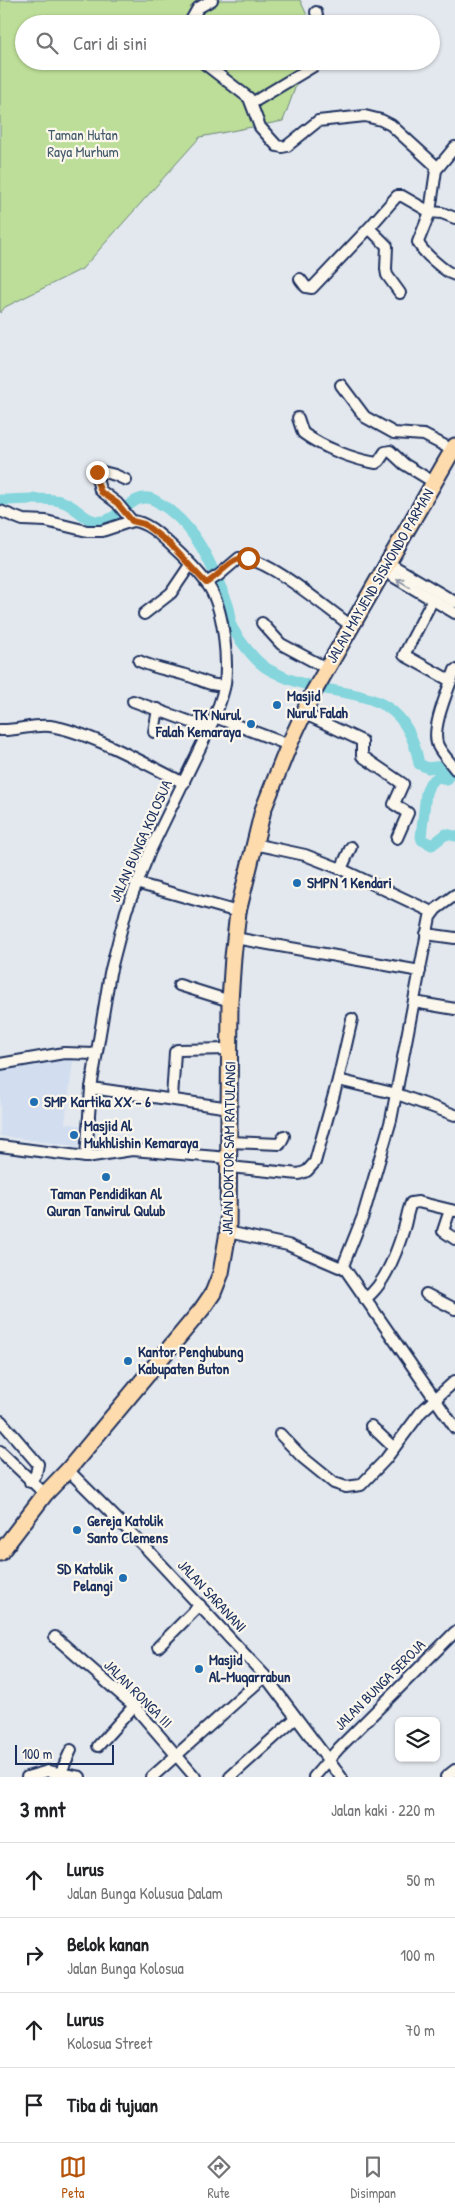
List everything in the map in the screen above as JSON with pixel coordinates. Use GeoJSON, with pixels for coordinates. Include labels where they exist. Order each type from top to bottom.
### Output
{"type":"FeatureCollection","features":[{"type":"Feature","properties":{"kind":"highway","name":"JALAN MAYJEND SISWONDO PARMAN"},"geometry":{"type":"LineString","coordinates":[[319,680],[454,448]]}},
{"type":"Feature","properties":{"kind":"highway","name":"JALAN DOKTOR SAM RATULANGI"},"geometry":{"type":"LineString","coordinates":[[0,1553],[44,1494],[68,1470],[202,1309],[213,1293],[221,1273],[228,1232],[230,1001],[238,912],[263,810],[288,745],[319,680]]}},
{"type":"Feature","properties":{"kind":"street"},"geometry":{"type":"LineString","coordinates":[[194,15],[198,8],[212,0]]}},
{"type":"Feature","properties":{"kind":"street"},"geometry":{"type":"LineString","coordinates":[[213,70],[249,98],[260,127],[276,146],[287,146],[318,121],[365,116],[391,125],[438,166]]}},
{"type":"Feature","properties":{"kind":"street"},"geometry":{"type":"LineString","coordinates":[[252,103],[307,70]]}},
{"type":"Feature","properties":{"kind":"street"},"geometry":{"type":"LineString","coordinates":[[455,147],[438,166],[434,176],[430,212],[418,240],[419,245],[449,272],[455,275]]}},
{"type":"Feature","properties":{"kind":"street"},"geometry":{"type":"LineString","coordinates":[[300,279],[306,288],[312,288],[369,228],[396,196],[402,196],[430,212],[442,213],[455,218]]}},
{"type":"Feature","properties":{"kind":"street"},"geometry":{"type":"LineString","coordinates":[[369,228],[387,246],[387,275],[400,293]]}},
{"type":"Feature","properties":{"kind":"street"},"geometry":{"type":"LineString","coordinates":[[341,385],[365,417],[394,433],[424,435],[454,448]]}},
{"type":"Feature","properties":{"kind":"street"},"geometry":{"type":"LineString","coordinates":[[298,418],[303,433],[319,442],[347,455],[376,463],[385,452],[390,451],[404,464],[435,483]]}},
{"type":"Feature","properties":{"kind":"street"},"geometry":{"type":"LineString","coordinates":[[0,511],[23,520],[51,522],[87,531],[102,531],[129,517],[117,503],[98,488],[96,474],[99,471],[107,472],[126,480]]}},
{"type":"Feature","properties":{"kind":"street","name":"JALAN BUNGA KOLOSUA"},"geometry":{"type":"LineString","coordinates":[[86,1157],[90,1088],[117,942],[136,883],[215,718],[224,685],[225,659],[221,622],[214,596],[212,579],[190,565],[155,531],[129,517]]}},
{"type":"Feature","properties":{"kind":"street"},"geometry":{"type":"LineString","coordinates":[[212,579],[239,558],[256,560],[285,577],[350,625]]}},
{"type":"Feature","properties":{"kind":"street"},"geometry":{"type":"LineString","coordinates":[[144,614],[171,593],[190,565]]}},
{"type":"Feature","properties":{"kind":"street"},"geometry":{"type":"LineString","coordinates":[[384,566],[432,601],[455,613]]}},
{"type":"Feature","properties":{"kind":"street"},"geometry":{"type":"LineString","coordinates":[[384,566],[455,602]]}},
{"type":"Feature","properties":{"kind":"street"},"geometry":{"type":"LineString","coordinates":[[432,601],[404,654],[451,681]]}},
{"type":"Feature","properties":{"kind":"street"},"geometry":{"type":"LineString","coordinates":[[262,623],[319,680]]}},
{"type":"Feature","properties":{"kind":"street"},"geometry":{"type":"LineString","coordinates":[[139,661],[160,670],[187,675],[213,685],[224,685]]}},
{"type":"Feature","properties":{"kind":"street"},"geometry":{"type":"LineString","coordinates":[[455,670],[438,720],[436,737],[438,747],[455,769]]}},
{"type":"Feature","properties":{"kind":"street"},"geometry":{"type":"LineString","coordinates":[[134,701],[210,729]]}},
{"type":"Feature","properties":{"kind":"street"},"geometry":{"type":"LineString","coordinates":[[154,732],[158,709]]}},
{"type":"Feature","properties":{"kind":"street"},"geometry":{"type":"LineString","coordinates":[[303,713],[362,740],[362,756],[403,784],[394,804],[408,813],[397,838]]}},
{"type":"Feature","properties":{"kind":"street"},"geometry":{"type":"LineString","coordinates":[[215,718],[288,745]]}},
{"type":"Feature","properties":{"kind":"street"},"geometry":{"type":"LineString","coordinates":[[0,730],[45,726],[70,732],[115,749],[184,783]]}},
{"type":"Feature","properties":{"kind":"street"},"geometry":{"type":"LineString","coordinates":[[254,844],[305,855],[341,869],[432,912]]}},
{"type":"Feature","properties":{"kind":"street"},"geometry":{"type":"LineString","coordinates":[[341,869],[350,847]]}},
{"type":"Feature","properties":{"kind":"street"},"geometry":{"type":"LineString","coordinates":[[136,883],[238,912]]}},
{"type":"Feature","properties":{"kind":"street"},"geometry":{"type":"LineString","coordinates":[[343,1266],[352,1246],[373,1182],[397,1094],[426,934],[432,912],[455,895]]}},
{"type":"Feature","properties":{"kind":"street"},"geometry":{"type":"LineString","coordinates":[[426,934],[455,938]]}},
{"type":"Feature","properties":{"kind":"street"},"geometry":{"type":"LineString","coordinates":[[235,938],[420,972]]}},
{"type":"Feature","properties":{"kind":"street"},"geometry":{"type":"LineString","coordinates":[[179,985],[230,1001]]}},
{"type":"Feature","properties":{"kind":"street"},"geometry":{"type":"LineString","coordinates":[[414,1002],[455,1009]]}},
{"type":"Feature","properties":{"kind":"street"},"geometry":{"type":"LineString","coordinates":[[0,1146],[86,1157],[132,1150],[229,1162],[278,1173],[299,1174],[308,1171],[315,1162],[338,1080],[352,1019]]}},
{"type":"Feature","properties":{"kind":"street"},"geometry":{"type":"LineString","coordinates":[[172,1098],[175,1052],[177,1050],[231,1049]]}},
{"type":"Feature","properties":{"kind":"street"},"geometry":{"type":"LineString","coordinates":[[0,1064],[64,1052],[95,1054]]}},
{"type":"Feature","properties":{"kind":"street"},"geometry":{"type":"LineString","coordinates":[[338,1080],[397,1094],[455,1115]]}},
{"type":"Feature","properties":{"kind":"street"},"geometry":{"type":"LineString","coordinates":[[90,1088],[172,1098],[230,1108]]}},
{"type":"Feature","properties":{"kind":"street"},"geometry":{"type":"LineString","coordinates":[[229,1142],[280,1144],[284,1136]]}},
{"type":"Feature","properties":{"kind":"street"},"geometry":{"type":"LineString","coordinates":[[366,1299],[377,1290],[384,1276],[403,1232],[412,1203],[418,1202],[453,1210],[443,1231],[455,1239]]}},
{"type":"Feature","properties":{"kind":"street"},"geometry":{"type":"LineString","coordinates":[[228,1232],[278,1242],[339,1267],[343,1266]]}},
{"type":"Feature","properties":{"kind":"street"},"geometry":{"type":"LineString","coordinates":[[343,1266],[455,1428]]}},
{"type":"Feature","properties":{"kind":"street"},"geometry":{"type":"LineString","coordinates":[[426,1294],[455,1309]]}},
{"type":"Feature","properties":{"kind":"street"},"geometry":{"type":"LineString","coordinates":[[280,1434],[302,1457],[330,1480],[346,1487],[364,1482],[394,1448],[416,1418],[455,1381]]}},
{"type":"Feature","properties":{"kind":"street"},"geometry":{"type":"LineString","coordinates":[[1,1421],[38,1464],[36,1474],[30,1482]]}},
{"type":"Feature","properties":{"kind":"street"},"geometry":{"type":"LineString","coordinates":[[371,1426],[394,1448]]}},
{"type":"Feature","properties":{"kind":"street"},"geometry":{"type":"LineString","coordinates":[[0,1451],[44,1494]]}},
{"type":"Feature","properties":{"kind":"street","name":"JALAN SARANANI"},"geometry":{"type":"LineString","coordinates":[[68,1470],[200,1605],[265,1676],[341,1777]]}},
{"type":"Feature","properties":{"kind":"street"},"geometry":{"type":"LineString","coordinates":[[158,1647],[200,1605]]}},
{"type":"Feature","properties":{"kind":"street","name":"JALAN BUNGA SEROJA"},"geometry":{"type":"LineString","coordinates":[[314,1777],[339,1748],[455,1632]]}},
{"type":"Feature","properties":{"kind":"street","name":"JALAN RONGA III"},"geometry":{"type":"LineString","coordinates":[[55,1637],[134,1706],[195,1777]]}},
{"type":"Feature","properties":{"kind":"street"},"geometry":{"type":"LineString","coordinates":[[152,1777],[265,1676]]}},
{"type":"Feature","properties":{"kind":"street"},"geometry":{"type":"LineString","coordinates":[[98,1746],[134,1706]]}},
{"type":"Feature","properties":{"kind":"street"},"geometry":{"type":"LineString","coordinates":[[230,1777],[296,1718]]}},
{"type":"Feature","properties":{"kind":"street"},"geometry":{"type":"LineString","coordinates":[[61,1772],[71,1750]]}},
{"type":"Feature","properties":{"kind":"street"},"geometry":{"type":"LineString","coordinates":[[446,1777],[455,1770]]}},
{"type":"Feature","properties":{"kind":"street"},"geometry":{"type":"LineString","coordinates":[[27,1777],[48,1771],[80,1777]]}},
{"type":"Feature","properties":{"kind":"shaded area","name":"SMP Kartika XX - 6"},"geometry":{"type":"Polygon","coordinates":[[[74,1055],[65,1123],[85,1126],[83,1147],[0,1136],[0,1080],[2,1065],[74,1055]]]}},
{"type":"Feature","properties":{"kind":"green space","name":"Taman Hutan Raya Murhum"},"geometry":{"type":"Polygon","coordinates":[[[0,0],[300,0],[307,15],[15,15],[15,70],[302,70],[283,121],[200,137],[82,269],[5,307],[0,313],[0,0]]]}},
{"type":"Feature","properties":{"kind":"waterway"},"geometry":{"type":"LineString","coordinates":[[0,500],[38,499],[60,501],[93,521],[107,520],[142,498],[149,498],[168,509],[187,527],[202,548],[227,602],[232,628],[245,647],[261,664],[269,670],[304,684],[367,698],[385,705],[400,718],[411,737],[419,764],[428,768],[442,766],[450,772],[447,780],[439,776],[430,783],[426,793],[421,837],[422,840],[432,845],[446,834],[455,836]]}},
{"type":"Feature","properties":{"kind":"place","name":"Masjid Nurul Falah"},"geometry":{"type":"Point","coordinates":[277,705]}},
{"type":"Feature","properties":{"kind":"place","name":"TK Nurul Falah Kemaraya"},"geometry":{"type":"Point","coordinates":[251,724]}},
{"type":"Feature","properties":{"kind":"place","name":"SMPN 1 Kendari"},"geometry":{"type":"Point","coordinates":[297,883]}},
{"type":"Feature","properties":{"kind":"place","name":"SMP Kartika XX - 6"},"geometry":{"type":"Point","coordinates":[34,1102]}},
{"type":"Feature","properties":{"kind":"place","name":"Masjid Al Mukhlishin Kemaraya"},"geometry":{"type":"Point","coordinates":[74,1135]}},
{"type":"Feature","properties":{"kind":"place","name":"Taman Pendidikan Al Quran Tanwirul Qulub"},"geometry":{"type":"Point","coordinates":[106,1177]}},
{"type":"Feature","properties":{"kind":"place","name":"Kantor Penghubung Kabupaten Buton"},"geometry":{"type":"Point","coordinates":[128,1361]}},
{"type":"Feature","properties":{"kind":"place","name":"Gereja Katolik Santo Clemens"},"geometry":{"type":"Point","coordinates":[77,1530]}},
{"type":"Feature","properties":{"kind":"place","name":"SD Katolik Pelangi"},"geometry":{"type":"Point","coordinates":[123,1578]}},
{"type":"Feature","properties":{"kind":"place","name":"Masjid Al-Muqarrabun"},"geometry":{"type":"Point","coordinates":[199,1669]}},
{"type":"Feature","properties":{"kind":"route"},"geometry":{"type":"LineString","coordinates":[[97,472],[96,479],[101,492],[117,503],[132,521],[144,524],[170,544],[206,583],[219,575],[235,560],[248,558]]}}]}
